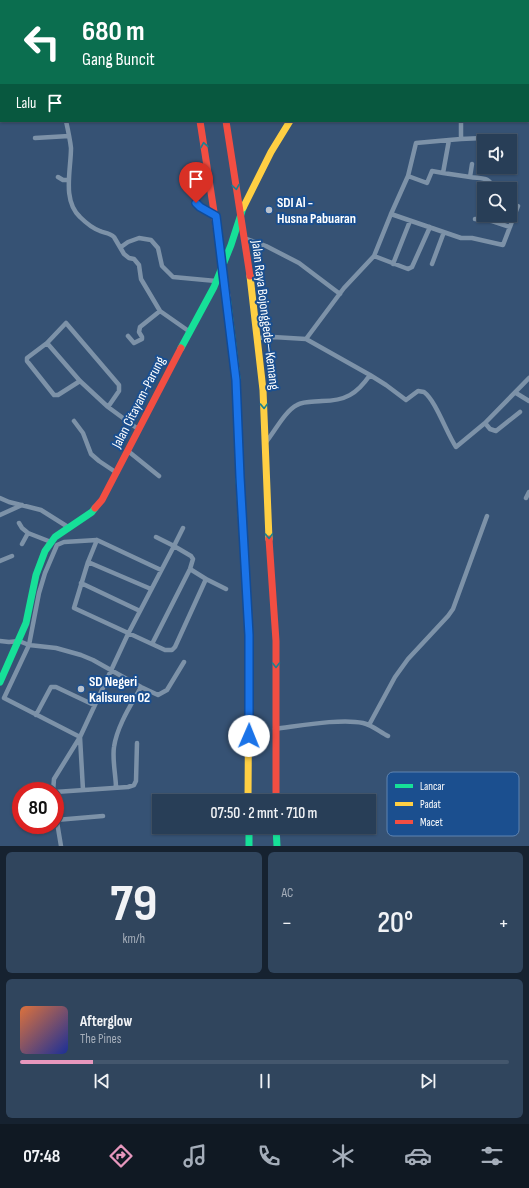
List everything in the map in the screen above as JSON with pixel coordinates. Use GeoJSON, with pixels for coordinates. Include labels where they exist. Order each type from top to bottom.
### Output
{"type":"FeatureCollection","features":[{"type":"Feature","properties":{"kind":"main road"},"geometry":{"type":"LineString","coordinates":[[200,122],[223,266],[236,380],[249,635],[248,794]]}},
{"type":"Feature","properties":{"kind":"main road","name":"Jalan Raya Bojonggede—Kemang"},"geometry":{"type":"LineString","coordinates":[[226,122],[258,338],[263,390],[270,563],[276,641],[276,794]]}},
{"type":"Feature","properties":{"kind":"main road","name":"Jalan Citayam-Parung"},"geometry":{"type":"LineString","coordinates":[[0,682],[26,623],[36,575],[45,551],[55,537],[68,527],[84,519],[95,510],[102,500],[216,281],[223,266],[240,214],[271,152],[289,122]]}},
{"type":"Feature","properties":{"kind":"main road"},"geometry":{"type":"LineString","coordinates":[[249,834],[250,846]]}},
{"type":"Feature","properties":{"kind":"main road"},"geometry":{"type":"LineString","coordinates":[[276,834],[277,846]]}},
{"type":"Feature","properties":{"kind":"street"},"geometry":{"type":"LineString","coordinates":[[66,122],[70,148],[69,180],[71,202],[75,212],[96,230],[111,235],[124,254],[129,258],[134,259],[139,265],[141,279],[160,311],[190,332]]}},
{"type":"Feature","properties":{"kind":"street"},"geometry":{"type":"LineString","coordinates":[[460,139],[461,122]]}},
{"type":"Feature","properties":{"kind":"street"},"geometry":{"type":"LineString","coordinates":[[35,138],[69,136]]}},
{"type":"Feature","properties":{"kind":"street"},"geometry":{"type":"LineString","coordinates":[[306,339],[340,294],[374,256],[408,176],[416,143],[477,138]]}},
{"type":"Feature","properties":{"kind":"street"},"geometry":{"type":"LineString","coordinates":[[444,173],[449,140]]}},
{"type":"Feature","properties":{"kind":"street"},"geometry":{"type":"LineString","coordinates":[[470,177],[472,164]]}},
{"type":"Feature","properties":{"kind":"street"},"geometry":{"type":"LineString","coordinates":[[408,176],[427,183],[432,171],[489,180],[490,182]]}},
{"type":"Feature","properties":{"kind":"street"},"geometry":{"type":"LineString","coordinates":[[58,177],[62,180],[69,180]]}},
{"type":"Feature","properties":{"kind":"street"},"geometry":{"type":"LineString","coordinates":[[187,184],[201,190],[196,203],[216,216]]}},
{"type":"Feature","properties":{"kind":"street"},"geometry":{"type":"LineString","coordinates":[[391,214],[461,238],[472,238],[503,245],[518,206]]}},
{"type":"Feature","properties":{"kind":"street"},"geometry":{"type":"LineString","coordinates":[[393,264],[410,221]]}},
{"type":"Feature","properties":{"kind":"street"},"geometry":{"type":"LineString","coordinates":[[495,222],[510,227]]}},
{"type":"Feature","properties":{"kind":"street"},"geometry":{"type":"LineString","coordinates":[[374,256],[408,269],[412,267],[430,227]]}},
{"type":"Feature","properties":{"kind":"street"},"geometry":{"type":"LineString","coordinates":[[432,264],[444,232]]}},
{"type":"Feature","properties":{"kind":"street"},"geometry":{"type":"LineString","coordinates":[[120,247],[139,238],[150,240],[158,248],[162,266],[173,277],[216,281]]}},
{"type":"Feature","properties":{"kind":"street"},"geometry":{"type":"LineString","coordinates":[[244,238],[266,246],[299,263],[340,294]]}},
{"type":"Feature","properties":{"kind":"street"},"geometry":{"type":"LineString","coordinates":[[128,336],[134,343],[142,339],[139,332],[140,327],[160,311]]}},
{"type":"Feature","properties":{"kind":"street"},"geometry":{"type":"LineString","coordinates":[[80,381],[58,395],[53,394],[27,361],[27,358],[47,343],[64,324],[67,324],[119,384],[119,391],[108,407]]}},
{"type":"Feature","properties":{"kind":"street"},"geometry":{"type":"LineString","coordinates":[[258,338],[273,337],[306,339],[370,375],[406,400],[419,390],[427,394],[456,447],[485,423],[529,378]]}},
{"type":"Feature","properties":{"kind":"street"},"geometry":{"type":"LineString","coordinates":[[47,343],[80,381],[108,407],[138,429]]}},
{"type":"Feature","properties":{"kind":"street"},"geometry":{"type":"LineString","coordinates":[[265,442],[289,411],[296,406],[306,403],[338,400],[348,396],[362,386],[370,375]]}},
{"type":"Feature","properties":{"kind":"street"},"geometry":{"type":"LineString","coordinates":[[516,393],[529,401]]}},
{"type":"Feature","properties":{"kind":"street"},"geometry":{"type":"LineString","coordinates":[[485,423],[490,429],[496,431],[520,412]]}},
{"type":"Feature","properties":{"kind":"street"},"geometry":{"type":"LineString","coordinates":[[74,421],[83,433],[91,454],[117,473]]}},
{"type":"Feature","properties":{"kind":"street"},"geometry":{"type":"LineString","coordinates":[[128,451],[160,476]]}},
{"type":"Feature","properties":{"kind":"street"},"geometry":{"type":"LineString","coordinates":[[526,498],[529,492]]}},
{"type":"Feature","properties":{"kind":"street"},"geometry":{"type":"LineString","coordinates":[[0,498],[5,501],[42,510],[68,527]]}},
{"type":"Feature","properties":{"kind":"street"},"geometry":{"type":"LineString","coordinates":[[0,515],[22,504]]}},
{"type":"Feature","properties":{"kind":"street"},"geometry":{"type":"LineString","coordinates":[[369,725],[395,677],[408,659],[453,609],[464,583],[487,516]]}},
{"type":"Feature","properties":{"kind":"street"},"geometry":{"type":"LineString","coordinates":[[19,523],[28,533],[51,542]]}},
{"type":"Feature","properties":{"kind":"street"},"geometry":{"type":"LineString","coordinates":[[54,782],[54,779],[80,737],[110,670],[183,528]]}},
{"type":"Feature","properties":{"kind":"street"},"geometry":{"type":"LineString","coordinates":[[22,544],[28,533]]}},
{"type":"Feature","properties":{"kind":"street"},"geometry":{"type":"LineString","coordinates":[[152,644],[190,569],[193,559],[174,546],[156,537]]}},
{"type":"Feature","properties":{"kind":"street"},"geometry":{"type":"LineString","coordinates":[[80,737],[4,697],[29,645],[39,593],[45,573],[57,545],[64,542],[97,540],[161,570]]}},
{"type":"Feature","properties":{"kind":"street"},"geometry":{"type":"LineString","coordinates":[[97,540],[81,583],[74,607],[75,609],[166,650],[174,649],[206,579]]}},
{"type":"Feature","properties":{"kind":"street"},"geometry":{"type":"LineString","coordinates":[[0,561],[12,556]]}},
{"type":"Feature","properties":{"kind":"street"},"geometry":{"type":"LineString","coordinates":[[88,562],[151,589]]}},
{"type":"Feature","properties":{"kind":"street"},"geometry":{"type":"LineString","coordinates":[[190,569],[226,589]]}},
{"type":"Feature","properties":{"kind":"street"},"geometry":{"type":"LineString","coordinates":[[81,583],[140,611]]}},
{"type":"Feature","properties":{"kind":"street"},"geometry":{"type":"LineString","coordinates":[[0,641],[19,641],[29,645],[74,652],[93,660],[156,694],[164,693],[167,690],[184,662]]}},
{"type":"Feature","properties":{"kind":"street"},"geometry":{"type":"LineString","coordinates":[[36,715],[51,687],[56,687],[94,705]]}},
{"type":"Feature","properties":{"kind":"street"},"geometry":{"type":"LineString","coordinates":[[116,788],[114,752],[115,742],[125,717],[141,687]]}},
{"type":"Feature","properties":{"kind":"street"},"geometry":{"type":"LineString","coordinates":[[275,729],[340,722],[359,723],[369,725],[388,736]]}},
{"type":"Feature","properties":{"kind":"street"},"geometry":{"type":"LineString","coordinates":[[80,737],[83,790]]}},
{"type":"Feature","properties":{"kind":"street"},"geometry":{"type":"LineString","coordinates":[[64,791],[128,787],[135,784],[137,743]]}},
{"type":"Feature","properties":{"kind":"street"},"geometry":{"type":"LineString","coordinates":[[64,819],[103,816]]}},
{"type":"Feature","properties":{"kind":"street"},"geometry":{"type":"LineString","coordinates":[[59,834],[61,846]]}},
{"type":"Feature","properties":{"kind":"traffic: fast"},"geometry":{"type":"LineString","coordinates":[[181,348],[214,287],[231,245],[243,208]]}},
{"type":"Feature","properties":{"kind":"traffic: fast"},"geometry":{"type":"LineString","coordinates":[[227,296],[237,379],[239,477],[249,640]]}},
{"type":"Feature","properties":{"kind":"traffic: fast"},"geometry":{"type":"LineString","coordinates":[[0,682],[26,623],[36,575],[45,551],[55,537],[92,512],[95,508]]}},
{"type":"Feature","properties":{"kind":"traffic: fast"},"geometry":{"type":"LineString","coordinates":[[249,834],[249,846]]}},
{"type":"Feature","properties":{"kind":"traffic: fast"},"geometry":{"type":"LineString","coordinates":[[276,834],[277,846]]}},
{"type":"Feature","properties":{"kind":"traffic: slow"},"geometry":{"type":"LineString","coordinates":[[243,208],[271,152],[289,122]]}},
{"type":"Feature","properties":{"kind":"traffic: slow"},"geometry":{"type":"LineString","coordinates":[[250,276],[263,390],[269,539]]}},
{"type":"Feature","properties":{"kind":"traffic: slow"},"geometry":{"type":"LineString","coordinates":[[248,794],[249,640]]}},
{"type":"Feature","properties":{"kind":"traffic: jam"},"geometry":{"type":"LineString","coordinates":[[200,122],[227,296]]}},
{"type":"Feature","properties":{"kind":"traffic: jam"},"geometry":{"type":"LineString","coordinates":[[226,122],[250,276]]}},
{"type":"Feature","properties":{"kind":"traffic: jam"},"geometry":{"type":"LineString","coordinates":[[95,508],[102,500],[181,348]]}},
{"type":"Feature","properties":{"kind":"traffic: jam"},"geometry":{"type":"LineString","coordinates":[[269,539],[276,641],[276,794]]}},
{"type":"Feature","properties":{"kind":"place","name":"SDI Al - Husna Pabuaran"},"geometry":{"type":"Point","coordinates":[269,210]}},
{"type":"Feature","properties":{"kind":"place","name":"SD Negeri Kalisuren 02"},"geometry":{"type":"Point","coordinates":[81,689]}},
{"type":"Feature","properties":{"kind":"route"},"geometry":{"type":"LineString","coordinates":[[196,203],[216,216],[233,347],[249,635],[249,736]]}}]}
